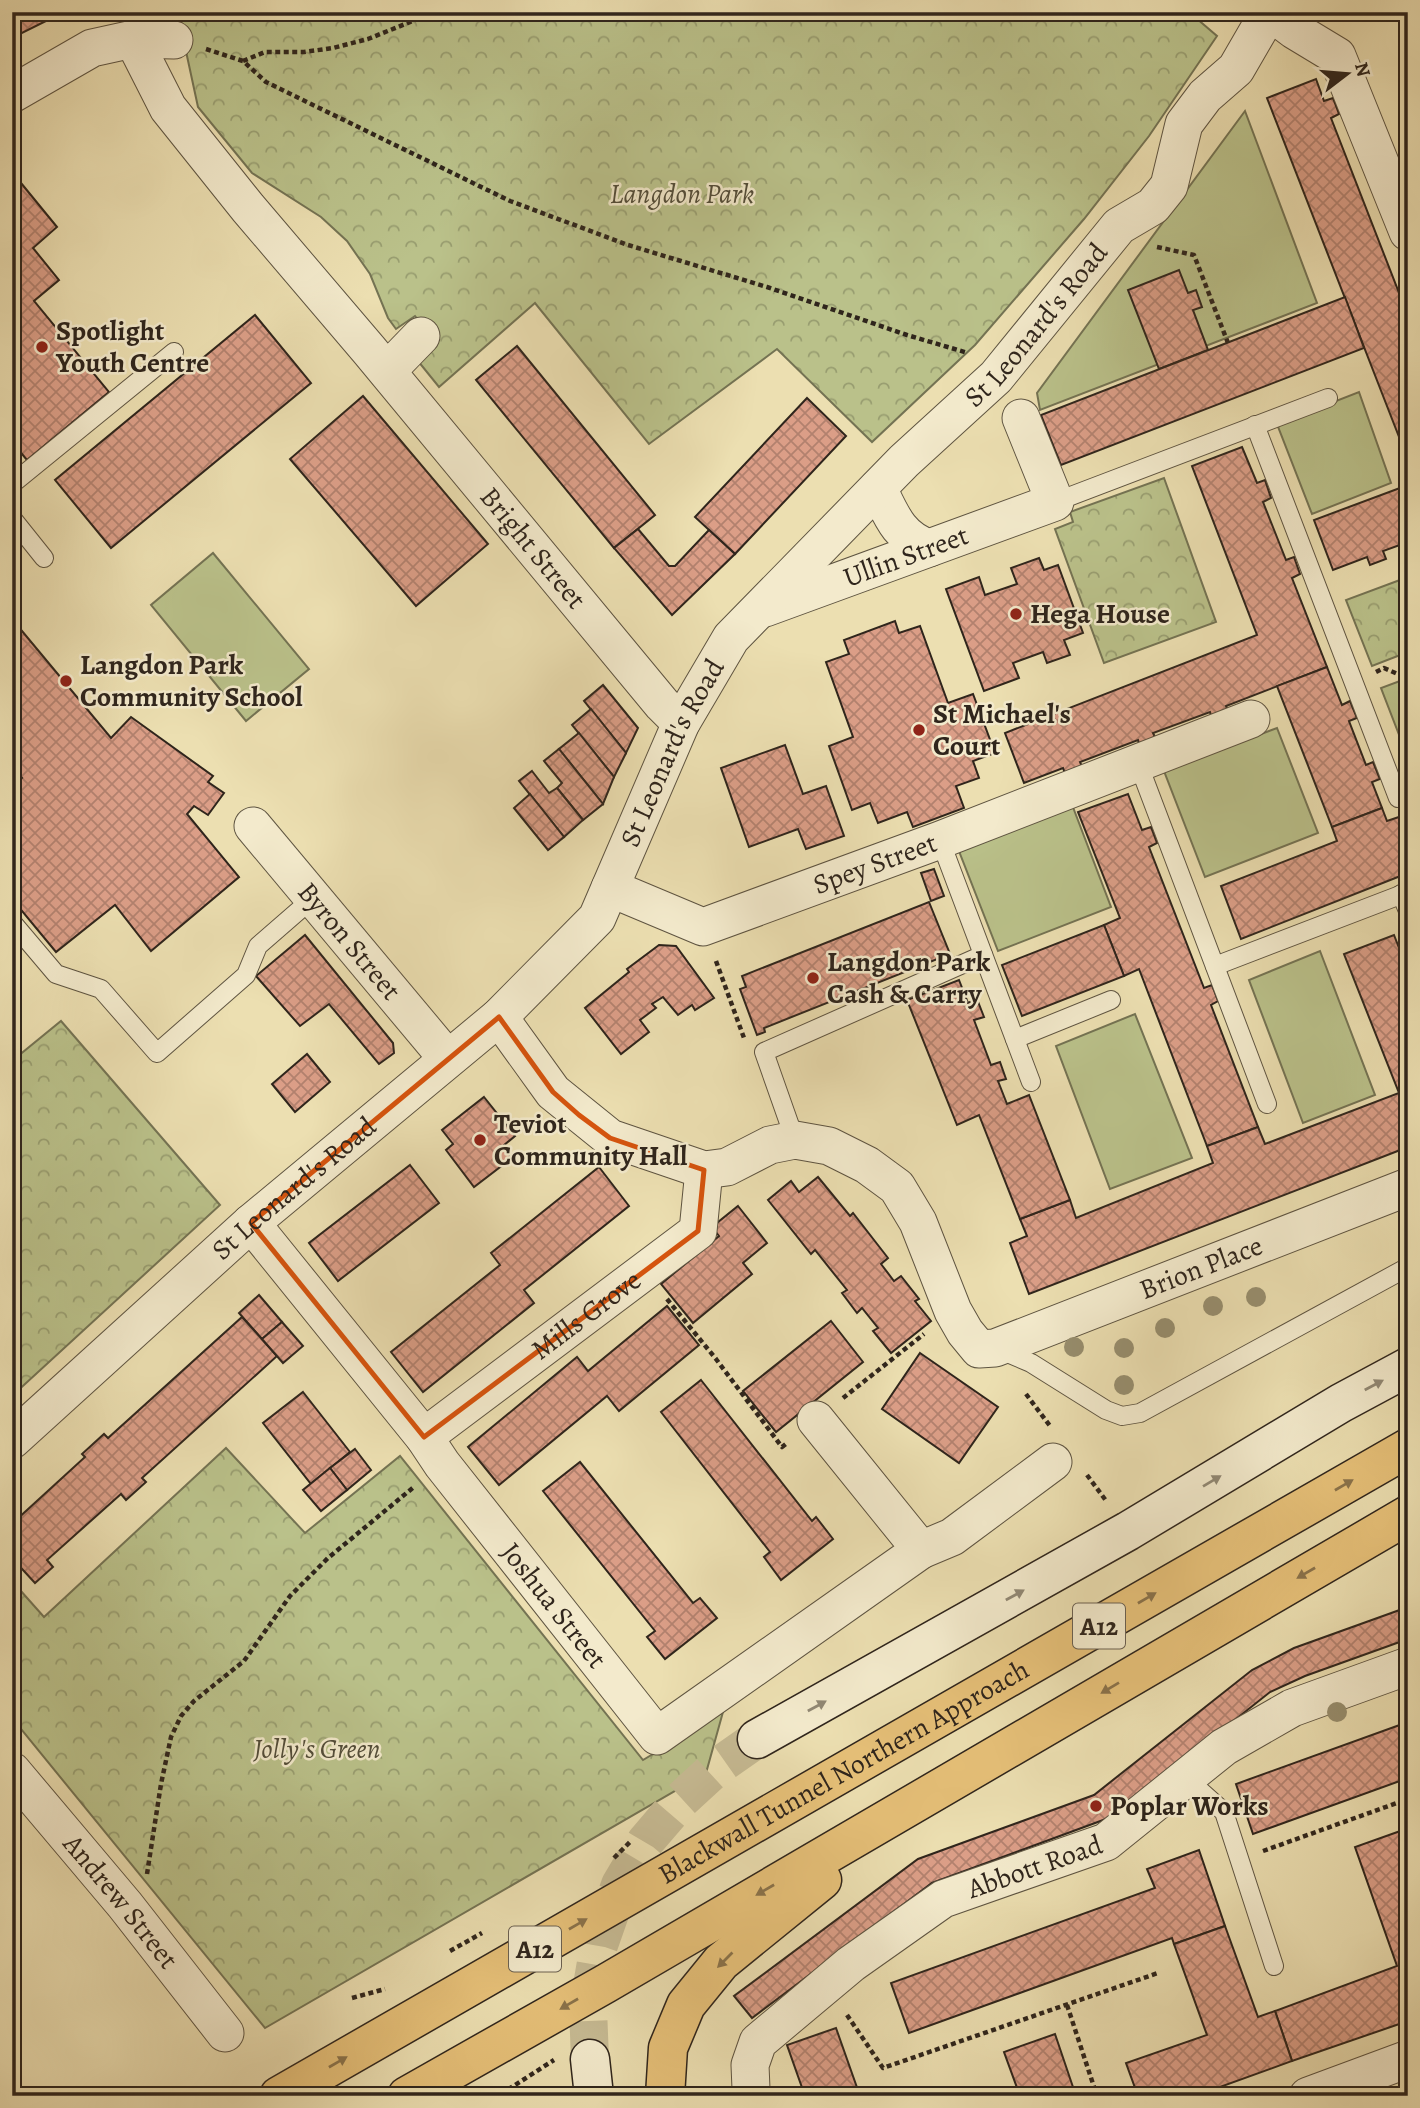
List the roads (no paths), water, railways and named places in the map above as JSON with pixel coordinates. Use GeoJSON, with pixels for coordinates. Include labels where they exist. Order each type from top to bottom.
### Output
{"type":"FeatureCollection","features":[{"type":"Feature","properties":{"kind":"highway","name":"Blackwall Tunnel Northern Approach"},"geometry":{"type":"LineString","coordinates":[[279,2096],[1408,1448]]}},
{"type":"Feature","properties":{"kind":"highway","name":"A12"},"geometry":{"type":"LineString","coordinates":[[407,2096],[605,1984],[1408,1515]]}},
{"type":"Feature","properties":{"kind":"highway","name":"A12"},"geometry":{"type":"LineString","coordinates":[[665,2096],[668,2048],[686,2005],[722,1962],[753,1934],[930,1794]]}},
{"type":"Feature","properties":{"kind":"main road"},"geometry":{"type":"LineString","coordinates":[[757,1739],[1116,1538],[1341,1403],[1408,1367]]}},
{"type":"Feature","properties":{"kind":"street"},"geometry":{"type":"LineString","coordinates":[[1270,12],[1337,56],[1408,232]]}},
{"type":"Feature","properties":{"kind":"street","name":"St Leonard's Road"},"geometry":{"type":"LineString","coordinates":[[12,1440],[251,1223],[499,1017],[597,918],[681,723],[731,638],[904,461],[1009,363],[1119,226],[1153,206],[1169,186],[1184,124],[1205,96],[1237,69],[1270,12]]}},
{"type":"Feature","properties":{"kind":"street"},"geometry":{"type":"LineString","coordinates":[[12,93],[92,48],[133,39],[189,44]]}},
{"type":"Feature","properties":{"kind":"street","name":"Bright Street"},"geometry":{"type":"LineString","coordinates":[[133,39],[168,108],[248,208],[378,360],[662,704],[681,723]]}},
{"type":"Feature","properties":{"kind":"street"},"geometry":{"type":"LineString","coordinates":[[378,360],[421,337]]}},
{"type":"Feature","properties":{"kind":"street"},"geometry":{"type":"LineString","coordinates":[[1021,418],[1055,502]]}},
{"type":"Feature","properties":{"kind":"street"},"geometry":{"type":"LineString","coordinates":[[878,488],[903,532],[915,543],[929,548]]}},
{"type":"Feature","properties":{"kind":"street","name":"Ullin Street"},"geometry":{"type":"LineString","coordinates":[[758,611],[1055,502]]}},
{"type":"Feature","properties":{"kind":"street","name":"Spey Street"},"geometry":{"type":"LineString","coordinates":[[610,888],[703,927],[940,840],[1251,719]]}},
{"type":"Feature","properties":{"kind":"street","name":"Byron Street"},"geometry":{"type":"LineString","coordinates":[[253,826],[447,1058]]}},
{"type":"Feature","properties":{"kind":"street"},"geometry":{"type":"LineString","coordinates":[[499,1017],[553,1092],[610,1138],[704,1170],[727,1167],[770,1145],[795,1140],[829,1146],[867,1166],[897,1187],[918,1222],[953,1311],[965,1332],[979,1349],[995,1348]]}},
{"type":"Feature","properties":{"kind":"street","name":"Mills Grove"},"geometry":{"type":"LineString","coordinates":[[433,1450],[644,1272],[698,1231],[704,1170]]}},
{"type":"Feature","properties":{"kind":"street","name":"Brion Place"},"geometry":{"type":"LineString","coordinates":[[995,1348],[1408,1187]]}},
{"type":"Feature","properties":{"kind":"street","name":"Joshua Street"},"geometry":{"type":"LineString","coordinates":[[251,1223],[657,1736],[921,1550],[952,1537],[1053,1462]]}},
{"type":"Feature","properties":{"kind":"street"},"geometry":{"type":"LineString","coordinates":[[816,1420],[921,1550]]}},
{"type":"Feature","properties":{"kind":"street","name":"Abbott Road"},"geometry":{"type":"LineString","coordinates":[[753,2096],[750,2065],[758,2042],[851,1964],[943,1899],[1107,1842],[1224,1747],[1292,1708],[1408,1666]]}},
{"type":"Feature","properties":{"kind":"street","name":"Andrew Street"},"geometry":{"type":"LineString","coordinates":[[12,1771],[125,1905],[225,2033]]}},
{"type":"Feature","properties":{"kind":"street"},"geometry":{"type":"LineString","coordinates":[[1308,2096],[1408,2059]]}},
{"type":"Feature","properties":{"kind":"lane"},"geometry":{"type":"LineString","coordinates":[[12,484],[174,352]]}},
{"type":"Feature","properties":{"kind":"lane","name":"Ullin Street"},"geometry":{"type":"LineString","coordinates":[[1055,502],[1328,398]]}},
{"type":"Feature","properties":{"kind":"lane"},"geometry":{"type":"LineString","coordinates":[[1255,425],[1398,798]]}},
{"type":"Feature","properties":{"kind":"lane"},"geometry":{"type":"LineString","coordinates":[[12,518],[44,558]]}},
{"type":"Feature","properties":{"kind":"lane"},"geometry":{"type":"LineString","coordinates":[[1138,763],[1267,1104]]}},
{"type":"Feature","properties":{"kind":"lane"},"geometry":{"type":"LineString","coordinates":[[940,840],[1031,1082]]}},
{"type":"Feature","properties":{"kind":"lane"},"geometry":{"type":"LineString","coordinates":[[12,922],[56,974],[101,989],[157,1053],[246,975],[258,946],[312,899]]}},
{"type":"Feature","properties":{"kind":"lane"},"geometry":{"type":"LineString","coordinates":[[1215,966],[1406,899]]}},
{"type":"Feature","properties":{"kind":"lane"},"geometry":{"type":"LineString","coordinates":[[795,1140],[764,1052],[983,954]]}},
{"type":"Feature","properties":{"kind":"lane"},"geometry":{"type":"LineString","coordinates":[[1015,1039],[1111,1000]]}},
{"type":"Feature","properties":{"kind":"lane"},"geometry":{"type":"LineString","coordinates":[[995,1348],[1031,1363],[1106,1410],[1122,1416],[1140,1413],[1408,1267]]}},
{"type":"Feature","properties":{"kind":"lane"},"geometry":{"type":"LineString","coordinates":[[1186,1778],[1224,1812],[1274,1966]]}},
{"type":"Feature","properties":{"kind":"tunnel"},"geometry":{"type":"LineString","coordinates":[[590,2059],[588,2009],[599,1945],[620,1885],[646,1841],[682,1799],[717,1767],[757,1739]]}},
{"type":"Feature","properties":{"kind":"place","name":"Spotlight Youth Centre"},"geometry":{"type":"Point","coordinates":[42,347]}},
{"type":"Feature","properties":{"kind":"place","name":"Hega House"},"geometry":{"type":"Point","coordinates":[1016,614]}},
{"type":"Feature","properties":{"kind":"place","name":"Langdon Park Community School"},"geometry":{"type":"Point","coordinates":[66,681]}},
{"type":"Feature","properties":{"kind":"place","name":"St Michael's Court"},"geometry":{"type":"Point","coordinates":[919,730]}},
{"type":"Feature","properties":{"kind":"place","name":"Langdon Park Cash & Carry"},"geometry":{"type":"Point","coordinates":[813,978]}},
{"type":"Feature","properties":{"kind":"place","name":"Teviot Community Hall"},"geometry":{"type":"Point","coordinates":[480,1140]}},
{"type":"Feature","properties":{"kind":"place","name":"Poplar Works"},"geometry":{"type":"Point","coordinates":[1096,1806]}},
{"type":"Feature","properties":{"kind":"park label","name":"Langdon Park"},"geometry":{"type":"Point","coordinates":[682,194]}},
{"type":"Feature","properties":{"kind":"park label","name":"Jolly's Green"},"geometry":{"type":"Point","coordinates":[317,1749]}}]}
